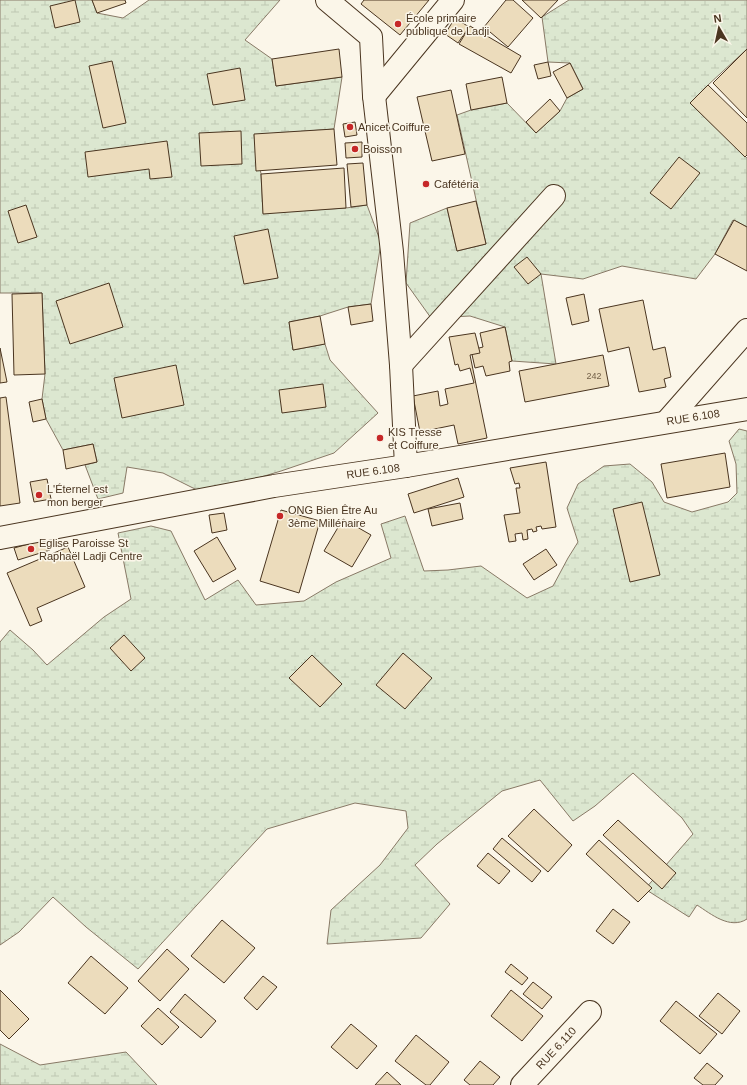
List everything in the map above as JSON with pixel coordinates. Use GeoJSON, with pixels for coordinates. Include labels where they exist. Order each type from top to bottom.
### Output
{"type":"FeatureCollection","features":[{"type":"Feature","properties":{"kind":"street"},"geometry":{"type":"LineString","coordinates":[[327,0],[370,37],[374,96],[392,252],[401,365],[406,466]]}},
{"type":"Feature","properties":{"kind":"street"},"geometry":{"type":"LineString","coordinates":[[374,96],[453,0]]}},
{"type":"Feature","properties":{"kind":"street"},"geometry":{"type":"LineString","coordinates":[[401,365],[554,196]]}},
{"type":"Feature","properties":{"kind":"street"},"geometry":{"type":"LineString","coordinates":[[667,421],[747,330]]}},
{"type":"Feature","properties":{"kind":"street","name":"RUE 6.108"},"geometry":{"type":"LineString","coordinates":[[0,538],[274,486],[406,466],[667,421],[747,409]]}},
{"type":"Feature","properties":{"kind":"street","name":"RUE 6.110"},"geometry":{"type":"LineString","coordinates":[[522,1085],[590,1012]]}},
{"type":"Feature","properties":{"kind":"green space"},"geometry":{"type":"Polygon","coordinates":[[[0,0],[92,0],[97,13],[123,18],[149,0],[280,0],[245,40],[272,59],[276,86],[342,77],[334,129],[254,135],[261,174],[263,213],[346,208],[367,205],[381,243],[371,304],[348,307],[320,316],[289,322],[293,350],[325,344],[330,360],[378,413],[334,453],[205,494],[163,473],[127,467],[123,493],[98,499],[85,465],[97,462],[93,444],[63,450],[46,419],[42,399],[45,374],[42,293],[0,293],[0,0]]]}},
{"type":"Feature","properties":{"kind":"green space"},"geometry":{"type":"Polygon","coordinates":[[[569,0],[747,0],[747,49],[690,103],[747,158],[747,227],[733,220],[715,254],[696,279],[622,266],[583,279],[541,274],[556,364],[512,361],[505,327],[470,316],[431,318],[406,283],[410,223],[447,208],[457,251],[486,244],[457,115],[471,110],[507,103],[536,133],[560,111],[567,98],[583,89],[570,63],[548,62],[542,17],[569,0]]]}},
{"type":"Feature","properties":{"kind":"green space"},"geometry":{"type":"Polygon","coordinates":[[[739,429],[747,431],[747,919],[741,922],[727,922],[721,920],[697,905],[689,917],[645,889],[693,834],[682,818],[633,773],[595,806],[573,821],[540,780],[502,791],[437,844],[415,865],[450,904],[421,938],[327,944],[331,910],[380,865],[408,828],[406,811],[355,803],[267,829],[138,969],[86,927],[53,897],[19,932],[0,945],[0,642],[10,630],[33,650],[47,665],[104,617],[131,599],[118,533],[151,526],[171,531],[205,600],[238,580],[256,605],[304,601],[336,582],[391,558],[381,524],[405,516],[424,571],[481,566],[527,598],[553,586],[578,542],[567,508],[578,484],[604,466],[630,464],[652,482],[664,502],[692,512],[728,502],[737,493],[736,464],[729,441],[739,429]]]}},
{"type":"Feature","properties":{"kind":"green space"},"geometry":{"type":"Polygon","coordinates":[[[0,1044],[40,1065],[126,1052],[157,1085],[0,1085],[0,1044]]]}},
{"type":"Feature","properties":{"kind":"building"},"geometry":{"type":"Polygon","coordinates":[[[75,0],[80,22],[55,28],[50,6],[75,0]]]}},
{"type":"Feature","properties":{"kind":"building"},"geometry":{"type":"Polygon","coordinates":[[[92,0],[125,0],[126,3],[97,13],[92,0]]]}},
{"type":"Feature","properties":{"kind":"building"},"geometry":{"type":"Polygon","coordinates":[[[364,0],[429,0],[400,35],[361,4],[364,0]]]}},
{"type":"Feature","properties":{"kind":"building"},"geometry":{"type":"Polygon","coordinates":[[[506,0],[513,0],[533,18],[508,47],[484,27],[506,0]]]}},
{"type":"Feature","properties":{"kind":"building"},"geometry":{"type":"Polygon","coordinates":[[[522,0],[558,0],[541,18],[522,0]]]}},
{"type":"Feature","properties":{"kind":"building"},"geometry":{"type":"Polygon","coordinates":[[[455,18],[469,27],[458,43],[445,34],[455,18]]]}},
{"type":"Feature","properties":{"kind":"building"},"geometry":{"type":"Polygon","coordinates":[[[470,26],[521,56],[511,73],[459,44],[470,26]]]}},
{"type":"Feature","properties":{"kind":"building"},"geometry":{"type":"Polygon","coordinates":[[[339,49],[342,77],[276,86],[272,59],[339,49]]]}},
{"type":"Feature","properties":{"kind":"building"},"geometry":{"type":"Polygon","coordinates":[[[747,49],[747,118],[713,83],[747,49]]]}},
{"type":"Feature","properties":{"kind":"building"},"geometry":{"type":"Polygon","coordinates":[[[112,61],[126,123],[103,128],[89,66],[112,61]]]}},
{"type":"Feature","properties":{"kind":"building"},"geometry":{"type":"Polygon","coordinates":[[[548,62],[551,76],[538,79],[534,65],[548,62]]]}},
{"type":"Feature","properties":{"kind":"building"},"geometry":{"type":"Polygon","coordinates":[[[570,63],[583,89],[567,98],[553,72],[570,63]]]}},
{"type":"Feature","properties":{"kind":"building"},"geometry":{"type":"Polygon","coordinates":[[[240,68],[245,100],[213,105],[207,74],[240,68]]]}},
{"type":"Feature","properties":{"kind":"building"},"geometry":{"type":"Polygon","coordinates":[[[502,77],[507,103],[471,110],[466,84],[502,77]]]}},
{"type":"Feature","properties":{"kind":"building"},"geometry":{"type":"Polygon","coordinates":[[[708,85],[747,123],[747,155],[745,157],[690,103],[708,85]]]}},
{"type":"Feature","properties":{"kind":"building"},"geometry":{"type":"Polygon","coordinates":[[[451,90],[465,154],[432,161],[417,97],[451,90]]]}},
{"type":"Feature","properties":{"kind":"building"},"geometry":{"type":"Polygon","coordinates":[[[550,99],[560,111],[536,133],[526,122],[550,99]]]}},
{"type":"Feature","properties":{"kind":"building"},"geometry":{"type":"Polygon","coordinates":[[[355,122],[357,135],[345,137],[343,124],[355,122]]]}},
{"type":"Feature","properties":{"kind":"building"},"geometry":{"type":"Polygon","coordinates":[[[334,129],[337,165],[256,171],[254,134],[334,129]]]}},
{"type":"Feature","properties":{"kind":"building"},"geometry":{"type":"Polygon","coordinates":[[[241,131],[242,164],[201,166],[199,133],[241,131]]]}},
{"type":"Feature","properties":{"kind":"building"},"geometry":{"type":"Polygon","coordinates":[[[167,141],[172,177],[150,179],[149,169],[88,177],[85,152],[167,141]]]}},
{"type":"Feature","properties":{"kind":"building"},"geometry":{"type":"Polygon","coordinates":[[[362,142],[362,157],[346,158],[345,143],[362,142]]]}},
{"type":"Feature","properties":{"kind":"building"},"geometry":{"type":"Polygon","coordinates":[[[679,157],[700,173],[671,209],[650,193],[679,157]]]}},
{"type":"Feature","properties":{"kind":"building"},"geometry":{"type":"Polygon","coordinates":[[[363,163],[367,205],[351,207],[347,164],[363,163]]]}},
{"type":"Feature","properties":{"kind":"building"},"geometry":{"type":"Polygon","coordinates":[[[344,168],[346,208],[263,214],[261,174],[344,168]]]}},
{"type":"Feature","properties":{"kind":"building"},"geometry":{"type":"Polygon","coordinates":[[[476,201],[486,244],[457,251],[447,208],[476,201]]]}},
{"type":"Feature","properties":{"kind":"building"},"geometry":{"type":"Polygon","coordinates":[[[26,205],[37,237],[18,243],[8,211],[26,205]]]}},
{"type":"Feature","properties":{"kind":"building"},"geometry":{"type":"Polygon","coordinates":[[[734,220],[747,227],[747,271],[715,254],[734,220]]]}},
{"type":"Feature","properties":{"kind":"building"},"geometry":{"type":"Polygon","coordinates":[[[268,229],[278,278],[244,284],[234,236],[268,229]]]}},
{"type":"Feature","properties":{"kind":"building"},"geometry":{"type":"Polygon","coordinates":[[[527,257],[541,274],[528,284],[514,267],[527,257]]]}},
{"type":"Feature","properties":{"kind":"building"},"geometry":{"type":"Polygon","coordinates":[[[109,283],[123,327],[70,344],[56,301],[109,283]]]}},
{"type":"Feature","properties":{"kind":"building"},"geometry":{"type":"Polygon","coordinates":[[[42,293],[45,374],[14,375],[12,294],[42,293]]]}},
{"type":"Feature","properties":{"kind":"building"},"geometry":{"type":"Polygon","coordinates":[[[584,294],[589,321],[572,325],[566,298],[584,294]]]}},
{"type":"Feature","properties":{"kind":"building"},"geometry":{"type":"Polygon","coordinates":[[[643,300],[653,350],[665,347],[671,377],[664,379],[666,387],[639,392],[629,347],[608,352],[599,309],[643,300]]]}},
{"type":"Feature","properties":{"kind":"building"},"geometry":{"type":"Polygon","coordinates":[[[371,304],[373,321],[351,325],[348,307],[371,304]]]}},
{"type":"Feature","properties":{"kind":"building"},"geometry":{"type":"Polygon","coordinates":[[[320,316],[325,344],[293,350],[289,322],[320,316]]]}},
{"type":"Feature","properties":{"kind":"building"},"geometry":{"type":"Polygon","coordinates":[[[505,327],[512,361],[509,362],[510,371],[486,376],[483,366],[475,368],[471,350],[483,347],[480,333],[505,327]]]}},
{"type":"Feature","properties":{"kind":"building"},"geometry":{"type":"Polygon","coordinates":[[[475,333],[480,353],[470,355],[487,438],[458,444],[454,425],[420,432],[413,396],[438,391],[440,406],[448,404],[445,389],[474,383],[470,368],[460,371],[458,364],[455,365],[449,337],[475,333]]]}},
{"type":"Feature","properties":{"kind":"building"},"geometry":{"type":"Polygon","coordinates":[[[0,348],[7,382],[0,383],[0,348]]]}},
{"type":"Feature","properties":{"kind":"building"},"geometry":{"type":"Polygon","coordinates":[[[603,355],[609,386],[525,402],[519,371],[603,355]]]}},
{"type":"Feature","properties":{"kind":"building"},"geometry":{"type":"Polygon","coordinates":[[[176,365],[184,405],[122,418],[114,378],[176,365]]]}},
{"type":"Feature","properties":{"kind":"building"},"geometry":{"type":"Polygon","coordinates":[[[323,384],[326,407],[282,413],[279,390],[323,384]]]}},
{"type":"Feature","properties":{"kind":"building"},"geometry":{"type":"Polygon","coordinates":[[[6,397],[20,503],[0,506],[0,398],[6,397]]]}},
{"type":"Feature","properties":{"kind":"building"},"geometry":{"type":"Polygon","coordinates":[[[42,399],[46,419],[33,422],[29,402],[42,399]]]}},
{"type":"Feature","properties":{"kind":"building"},"geometry":{"type":"Polygon","coordinates":[[[93,444],[97,462],[66,469],[63,450],[93,444]]]}},
{"type":"Feature","properties":{"kind":"building"},"geometry":{"type":"Polygon","coordinates":[[[725,453],[730,487],[667,498],[661,464],[725,453]]]}},
{"type":"Feature","properties":{"kind":"building"},"geometry":{"type":"Polygon","coordinates":[[[546,462],[556,527],[542,529],[541,526],[536,527],[537,531],[533,532],[532,529],[527,530],[528,539],[523,540],[522,533],[515,534],[516,541],[509,542],[504,515],[520,513],[516,488],[520,488],[519,483],[515,484],[510,468],[546,462]]]}},
{"type":"Feature","properties":{"kind":"building"},"geometry":{"type":"Polygon","coordinates":[[[458,478],[464,497],[414,513],[408,494],[458,478]]]}},
{"type":"Feature","properties":{"kind":"building"},"geometry":{"type":"Polygon","coordinates":[[[47,479],[51,499],[34,502],[30,482],[47,479]]]}},
{"type":"Feature","properties":{"kind":"building"},"geometry":{"type":"Polygon","coordinates":[[[642,502],[660,575],[630,582],[613,509],[642,502]]]}},
{"type":"Feature","properties":{"kind":"building"},"geometry":{"type":"Polygon","coordinates":[[[460,503],[463,519],[432,526],[428,509],[460,503]]]}},
{"type":"Feature","properties":{"kind":"building"},"geometry":{"type":"Polygon","coordinates":[[[281,510],[320,521],[299,593],[260,581],[281,510]]]}},
{"type":"Feature","properties":{"kind":"building"},"geometry":{"type":"Polygon","coordinates":[[[224,513],[227,530],[212,533],[209,515],[224,513]]]}},
{"type":"Feature","properties":{"kind":"building"},"geometry":{"type":"Polygon","coordinates":[[[343,519],[371,535],[352,567],[324,551],[343,519]]]}},
{"type":"Feature","properties":{"kind":"building"},"geometry":{"type":"Polygon","coordinates":[[[217,537],[236,569],[213,582],[194,551],[217,537]]]}},
{"type":"Feature","properties":{"kind":"building"},"geometry":{"type":"Polygon","coordinates":[[[47,539],[50,550],[18,560],[14,548],[47,539]]]}},
{"type":"Feature","properties":{"kind":"building"},"geometry":{"type":"Polygon","coordinates":[[[68,547],[85,587],[37,608],[42,621],[30,626],[7,573],[68,547]]]}},
{"type":"Feature","properties":{"kind":"building"},"geometry":{"type":"Polygon","coordinates":[[[546,549],[557,565],[534,580],[523,564],[546,549]]]}},
{"type":"Feature","properties":{"kind":"building"},"geometry":{"type":"Polygon","coordinates":[[[124,635],[145,658],[131,671],[110,648],[124,635]]]}},
{"type":"Feature","properties":{"kind":"building"},"geometry":{"type":"Polygon","coordinates":[[[403,653],[432,678],[405,709],[376,685],[403,653]]]}},
{"type":"Feature","properties":{"kind":"building"},"geometry":{"type":"Polygon","coordinates":[[[312,655],[342,684],[320,707],[289,678],[312,655]]]}},
{"type":"Feature","properties":{"kind":"building"},"geometry":{"type":"Polygon","coordinates":[[[534,809],[572,845],[548,872],[508,836],[534,809]]]}},
{"type":"Feature","properties":{"kind":"building"},"geometry":{"type":"Polygon","coordinates":[[[618,820],[676,873],[662,889],[603,835],[618,820]]]}},
{"type":"Feature","properties":{"kind":"building"},"geometry":{"type":"Polygon","coordinates":[[[502,838],[541,871],[532,882],[493,849],[502,838]]]}},
{"type":"Feature","properties":{"kind":"building"},"geometry":{"type":"Polygon","coordinates":[[[599,840],[652,888],[638,902],[586,854],[599,840]]]}},
{"type":"Feature","properties":{"kind":"building"},"geometry":{"type":"Polygon","coordinates":[[[488,853],[510,871],[499,884],[477,866],[488,853]]]}},
{"type":"Feature","properties":{"kind":"building"},"geometry":{"type":"Polygon","coordinates":[[[613,909],[630,922],[613,944],[596,931],[613,909]]]}},
{"type":"Feature","properties":{"kind":"building"},"geometry":{"type":"Polygon","coordinates":[[[222,920],[255,948],[224,983],[191,956],[222,920]]]}},
{"type":"Feature","properties":{"kind":"building"},"geometry":{"type":"Polygon","coordinates":[[[167,949],[189,969],[160,1001],[138,981],[167,949]]]}},
{"type":"Feature","properties":{"kind":"building"},"geometry":{"type":"Polygon","coordinates":[[[91,956],[128,988],[105,1014],[68,983],[91,956]]]}},
{"type":"Feature","properties":{"kind":"building"},"geometry":{"type":"Polygon","coordinates":[[[511,964],[528,978],[522,985],[505,972],[511,964]]]}},
{"type":"Feature","properties":{"kind":"building"},"geometry":{"type":"Polygon","coordinates":[[[263,976],[277,987],[257,1010],[244,998],[263,976]]]}},
{"type":"Feature","properties":{"kind":"building"},"geometry":{"type":"Polygon","coordinates":[[[533,982],[552,997],[542,1009],[523,994],[533,982]]]}},
{"type":"Feature","properties":{"kind":"building"},"geometry":{"type":"Polygon","coordinates":[[[0,990],[29,1019],[9,1039],[0,1030],[0,990]]]}},
{"type":"Feature","properties":{"kind":"building"},"geometry":{"type":"Polygon","coordinates":[[[511,990],[543,1016],[522,1041],[491,1016],[511,990]]]}},
{"type":"Feature","properties":{"kind":"building"},"geometry":{"type":"Polygon","coordinates":[[[718,993],[740,1011],[722,1034],[699,1016],[718,993]]]}},
{"type":"Feature","properties":{"kind":"building"},"geometry":{"type":"Polygon","coordinates":[[[185,994],[216,1021],[201,1038],[170,1012],[185,994]]]}},
{"type":"Feature","properties":{"kind":"building"},"geometry":{"type":"Polygon","coordinates":[[[676,1001],[717,1034],[700,1054],[660,1021],[676,1001]]]}},
{"type":"Feature","properties":{"kind":"building"},"geometry":{"type":"Polygon","coordinates":[[[158,1008],[179,1027],[162,1045],[141,1026],[158,1008]]]}},
{"type":"Feature","properties":{"kind":"building"},"geometry":{"type":"Polygon","coordinates":[[[351,1024],[377,1046],[357,1069],[331,1047],[351,1024]]]}},
{"type":"Feature","properties":{"kind":"building"},"geometry":{"type":"Polygon","coordinates":[[[416,1035],[449,1062],[430,1085],[426,1085],[395,1061],[416,1035]]]}},
{"type":"Feature","properties":{"kind":"building"},"geometry":{"type":"Polygon","coordinates":[[[480,1061],[500,1077],[493,1085],[470,1085],[464,1080],[480,1061]]]}},
{"type":"Feature","properties":{"kind":"building"},"geometry":{"type":"Polygon","coordinates":[[[707,1063],[723,1076],[715,1085],[703,1085],[694,1078],[707,1063]]]}},
{"type":"Feature","properties":{"kind":"building"},"geometry":{"type":"Polygon","coordinates":[[[387,1072],[401,1085],[375,1085],[387,1072]]]}},
{"type":"Feature","properties":{"kind":"place","name":"École primaire publique de Ladji"},"geometry":{"type":"Point","coordinates":[398,24]}},
{"type":"Feature","properties":{"kind":"place","name":"Anicet Coiffure"},"geometry":{"type":"Point","coordinates":[350,127]}},
{"type":"Feature","properties":{"kind":"place","name":"Boisson"},"geometry":{"type":"Point","coordinates":[355,149]}},
{"type":"Feature","properties":{"kind":"place","name":"Cafétéria"},"geometry":{"type":"Point","coordinates":[426,184]}},
{"type":"Feature","properties":{"kind":"place","name":"KIS Tresse et Coiffure"},"geometry":{"type":"Point","coordinates":[380,438]}},
{"type":"Feature","properties":{"kind":"place","name":"L'Éternel est mon berger"},"geometry":{"type":"Point","coordinates":[39,495]}},
{"type":"Feature","properties":{"kind":"place","name":"ONG Bien Être Au 3ème Millénaire"},"geometry":{"type":"Point","coordinates":[280,516]}},
{"type":"Feature","properties":{"kind":"place","name":"Eglise Paroisse St Raphaël Ladji Centre"},"geometry":{"type":"Point","coordinates":[31,549]}}]}
